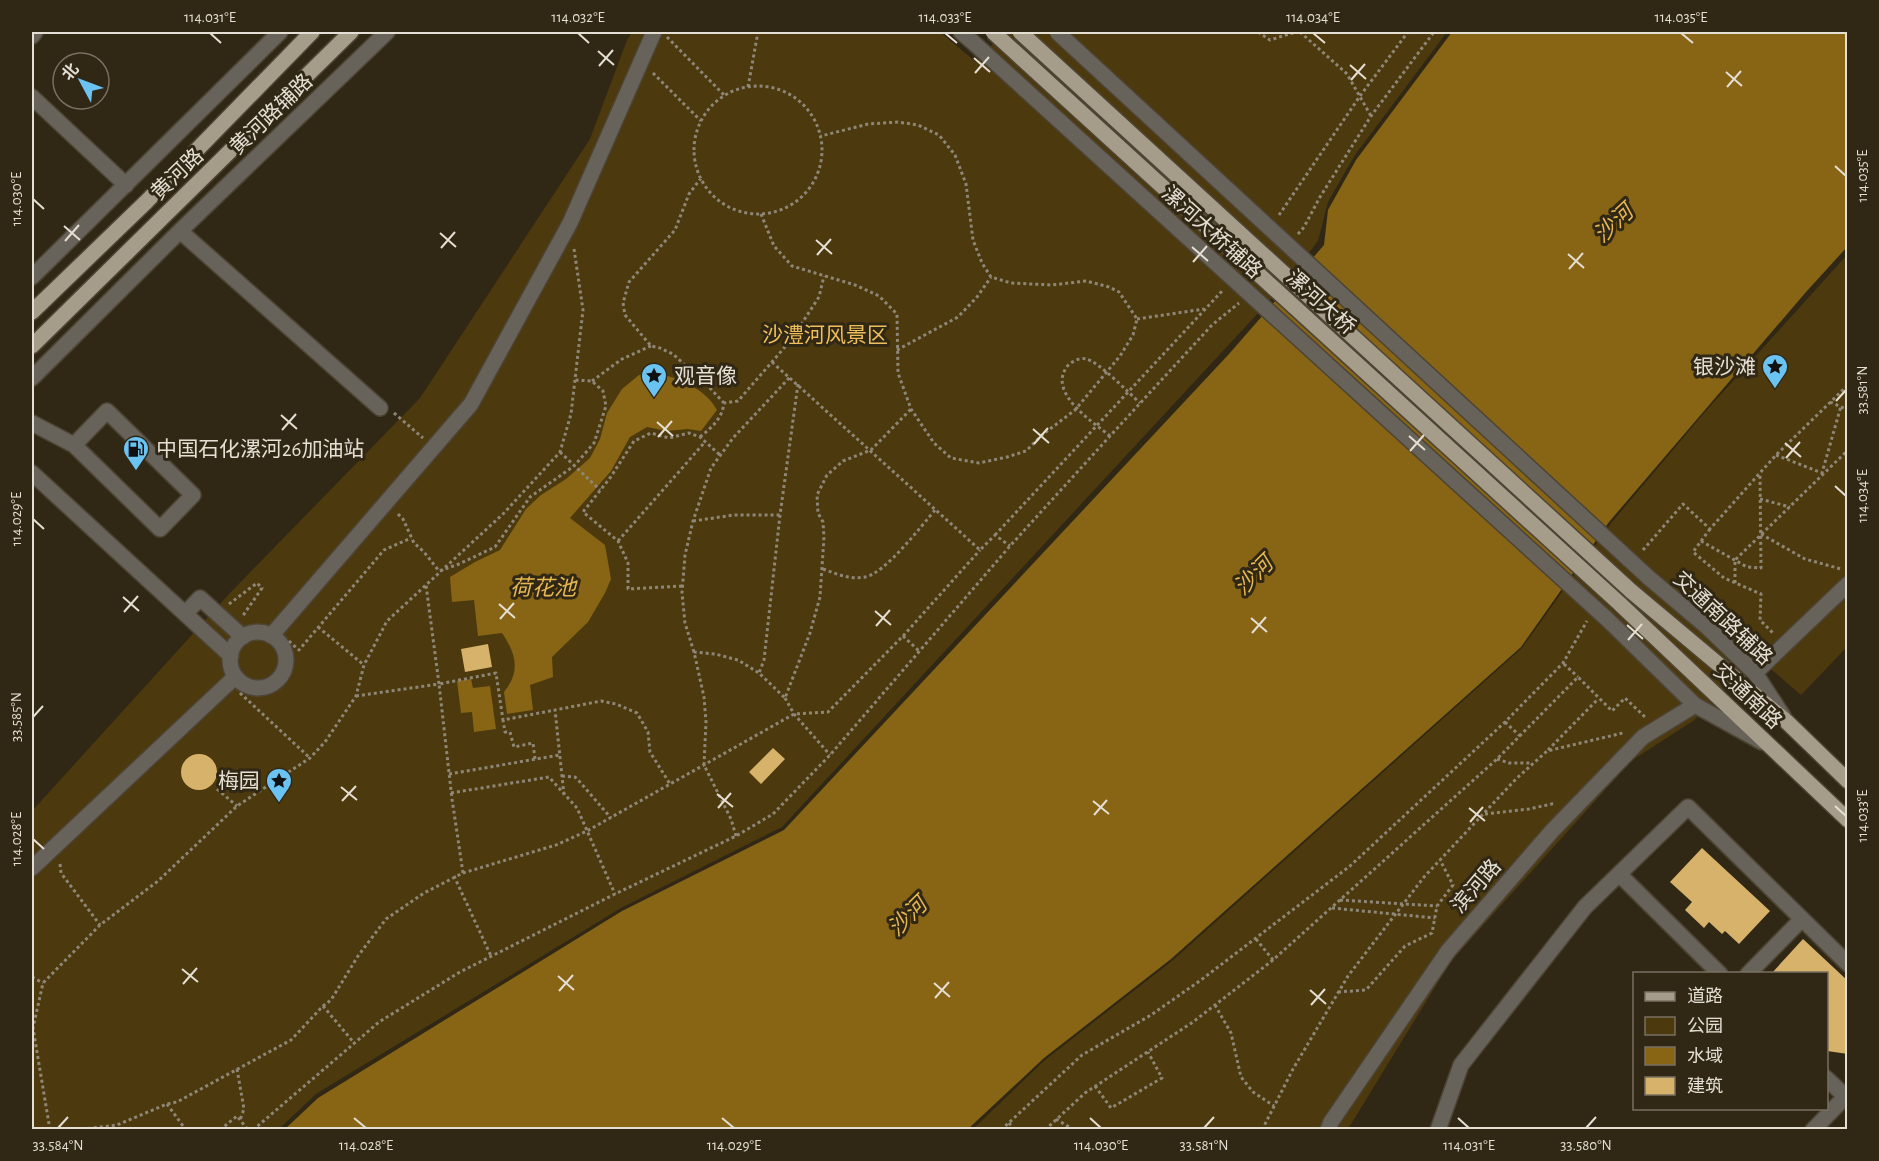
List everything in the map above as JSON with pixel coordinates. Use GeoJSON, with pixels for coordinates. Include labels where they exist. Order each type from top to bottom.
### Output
{"type":"FeatureCollection","features":[{"type":"Feature","properties":{"kind":"main road","name":"黄河路"},"geometry":{"type":"LineString","coordinates":[[32,312],[146,202],[312,32]]}},
{"type":"Feature","properties":{"kind":"main road","name":"黄河路"},"geometry":{"type":"LineString","coordinates":[[32,346],[351,32]]}},
{"type":"Feature","properties":{"kind":"main road","name":"漯河大桥"},"geometry":{"type":"LineString","coordinates":[[993,32],[1620,604]]}},
{"type":"Feature","properties":{"kind":"main road","name":"漯河大桥"},"geometry":{"type":"LineString","coordinates":[[1020,32],[1631,591]]}},
{"type":"Feature","properties":{"kind":"main road","name":"交通南路"},"geometry":{"type":"LineString","coordinates":[[1631,591],[1786,721],[1848,781]]}},
{"type":"Feature","properties":{"kind":"main road","name":"交通南路"},"geometry":{"type":"LineString","coordinates":[[1620,604],[1848,820]]}},
{"type":"Feature","properties":{"kind":"street"},"geometry":{"type":"LineString","coordinates":[[32,36],[35,32]]}},
{"type":"Feature","properties":{"kind":"street"},"geometry":{"type":"LineString","coordinates":[[32,277],[280,32]]}},
{"type":"Feature","properties":{"kind":"street","name":"黄河路辅路"},"geometry":{"type":"LineString","coordinates":[[32,378],[180,231],[387,32]]}},
{"type":"Feature","properties":{"kind":"street","name":"漯河大桥辅路"},"geometry":{"type":"LineString","coordinates":[[961,32],[1608,620],[1695,705]]}},
{"type":"Feature","properties":{"kind":"street","name":"漯河大桥辅路"},"geometry":{"type":"LineString","coordinates":[[1057,32],[1648,578]]}},
{"type":"Feature","properties":{"kind":"street"},"geometry":{"type":"LineString","coordinates":[[185,615],[200,598],[238,633],[274,633],[471,404],[570,223],[651,34]]}},
{"type":"Feature","properties":{"kind":"street"},"geometry":{"type":"LineString","coordinates":[[32,98],[126,185]]}},
{"type":"Feature","properties":{"kind":"street"},"geometry":{"type":"LineString","coordinates":[[180,231],[380,408]]}},
{"type":"Feature","properties":{"kind":"street"},"geometry":{"type":"LineString","coordinates":[[32,423],[74,445],[160,529],[194,495],[107,411],[74,445]]}},
{"type":"Feature","properties":{"kind":"street"},"geometry":{"type":"LineString","coordinates":[[32,473],[231,656]]}},
{"type":"Feature","properties":{"kind":"street","name":"交通南路辅路"},"geometry":{"type":"LineString","coordinates":[[1648,578],[1706,626],[1755,673],[1786,721]]}},
{"type":"Feature","properties":{"kind":"street"},"geometry":{"type":"LineString","coordinates":[[1755,673],[1848,584]]}},
{"type":"Feature","properties":{"kind":"street"},"geometry":{"type":"LineString","coordinates":[[238,633],[231,656],[232,670],[239,680],[250,687],[259,688],[276,682],[285,667],[284,649],[274,633]]}},
{"type":"Feature","properties":{"kind":"street"},"geometry":{"type":"LineString","coordinates":[[32,868],[239,680]]}},
{"type":"Feature","properties":{"kind":"street"},"geometry":{"type":"LineString","coordinates":[[1695,705],[1772,748]]}},
{"type":"Feature","properties":{"kind":"street","name":"滨河路"},"geometry":{"type":"LineString","coordinates":[[1328,1130],[1344,1102],[1448,951],[1552,831],[1643,738],[1695,705]]}},
{"type":"Feature","properties":{"kind":"street"},"geometry":{"type":"LineString","coordinates":[[1438,1130],[1461,1065],[1585,907],[1688,807],[1848,964]]}},
{"type":"Feature","properties":{"kind":"street"},"geometry":{"type":"LineString","coordinates":[[1619,874],[1718,972]]}},
{"type":"Feature","properties":{"kind":"street"},"geometry":{"type":"LineString","coordinates":[[1750,972],[1802,919]]}},
{"type":"Feature","properties":{"kind":"street"},"geometry":{"type":"LineString","coordinates":[[1813,1130],[1846,1095],[1828,1079]]}},
{"type":"Feature","properties":{"kind":"path"},"geometry":{"type":"LineString","coordinates":[[748,87],[758,32]]}},
{"type":"Feature","properties":{"kind":"path"},"geometry":{"type":"LineString","coordinates":[[1258,32],[1270,40],[1296,32]]}},
{"type":"Feature","properties":{"kind":"path"},"geometry":{"type":"LineString","coordinates":[[1300,32],[1347,74],[1371,116]]}},
{"type":"Feature","properties":{"kind":"path"},"geometry":{"type":"LineString","coordinates":[[1277,218],[1360,96],[1408,32]]}},
{"type":"Feature","properties":{"kind":"path"},"geometry":{"type":"LineString","coordinates":[[1297,236],[1371,116],[1434,32]]}},
{"type":"Feature","properties":{"kind":"path"},"geometry":{"type":"LineString","coordinates":[[651,34],[725,96]]}},
{"type":"Feature","properties":{"kind":"path"},"geometry":{"type":"LineString","coordinates":[[641,61],[700,121]]}},
{"type":"Feature","properties":{"kind":"path"},"geometry":{"type":"LineString","coordinates":[[748,87],[767,87],[786,93],[802,103],[814,118],[821,136],[822,155],[818,173],[809,189],[796,202],[779,211],[761,214],[742,212],[725,205],[711,193],[700,178],[695,158],[700,121],[712,106],[725,96],[748,87]]}},
{"type":"Feature","properties":{"kind":"path"},"geometry":{"type":"LineString","coordinates":[[761,214],[774,246],[792,266],[855,285],[879,296],[897,314],[898,373],[911,410],[934,443],[951,458],[978,463],[1026,451],[1076,407],[1120,356],[1133,334],[1137,319],[1119,292],[1086,281],[1052,285],[1011,283],[991,277],[982,263],[974,240],[966,184],[955,155],[939,135],[918,125],[897,122],[868,124],[821,136]]}},
{"type":"Feature","properties":{"kind":"path"},"geometry":{"type":"LineString","coordinates":[[651,346],[625,315],[624,303],[629,282],[675,230],[689,194],[700,178]]}},
{"type":"Feature","properties":{"kind":"path"},"geometry":{"type":"LineString","coordinates":[[50,1130],[33,1028],[43,983],[100,925],[158,882],[237,806],[310,758],[325,741],[356,696],[364,665],[387,621],[504,513],[560,452],[571,414],[583,310],[570,223]]}},
{"type":"Feature","properties":{"kind":"path"},"geometry":{"type":"LineString","coordinates":[[724,403],[738,401],[791,340],[819,297],[824,276]]}},
{"type":"Feature","properties":{"kind":"path"},"geometry":{"type":"LineString","coordinates":[[897,350],[958,317],[991,277]]}},
{"type":"Feature","properties":{"kind":"path"},"geometry":{"type":"LineString","coordinates":[[76,1130],[117,1125],[177,1102],[291,1040],[331,1000],[358,956],[386,920],[424,893],[454,876],[556,845],[611,818],[794,714],[828,712],[903,636],[980,550],[1227,286]]}},
{"type":"Feature","properties":{"kind":"path"},"geometry":{"type":"LineString","coordinates":[[253,1130],[379,1022],[460,972],[736,836],[773,814],[830,755],[1010,546],[1140,403],[1212,325],[1244,297]]}},
{"type":"Feature","properties":{"kind":"path"},"geometry":{"type":"LineString","coordinates":[[1137,319],[1205,309]]}},
{"type":"Feature","properties":{"kind":"path"},"geometry":{"type":"LineString","coordinates":[[592,381],[622,359],[651,346],[660,348],[679,359],[724,403],[723,413],[714,426],[700,437]]}},
{"type":"Feature","properties":{"kind":"path"},"geometry":{"type":"LineString","coordinates":[[1110,436],[1076,407],[1065,394],[1061,383],[1067,365],[1078,359],[1086,358],[1106,372],[1140,403]]}},
{"type":"Feature","properties":{"kind":"path"},"geometry":{"type":"LineString","coordinates":[[772,362],[980,550]]}},
{"type":"Feature","properties":{"kind":"path"},"geometry":{"type":"LineString","coordinates":[[736,836],[731,819],[704,765],[706,722],[704,697],[694,652],[684,623],[682,586],[685,555],[693,521],[711,468],[733,438],[790,377]]}},
{"type":"Feature","properties":{"kind":"path"},"geometry":{"type":"LineString","coordinates":[[440,571],[495,547],[530,497],[574,466],[594,443],[606,406],[603,391],[592,381],[575,380]]}},
{"type":"Feature","properties":{"kind":"path"},"geometry":{"type":"LineString","coordinates":[[759,673],[764,660],[780,515],[798,384]]}},
{"type":"Feature","properties":{"kind":"path"},"geometry":{"type":"LineString","coordinates":[[1785,644],[1760,620],[1761,594],[1724,578],[1693,552],[1710,529],[1776,455],[1848,385]]}},
{"type":"Feature","properties":{"kind":"path"},"geometry":{"type":"LineString","coordinates":[[1830,402],[1848,410]]}},
{"type":"Feature","properties":{"kind":"path"},"geometry":{"type":"LineString","coordinates":[[380,408],[384,404],[434,447]]}},
{"type":"Feature","properties":{"kind":"path"},"geometry":{"type":"LineString","coordinates":[[1822,473],[1841,406]]}},
{"type":"Feature","properties":{"kind":"path"},"geometry":{"type":"LineString","coordinates":[[785,698],[818,606],[823,569],[824,530],[818,513],[817,495],[828,475],[843,461],[871,450],[911,410]]}},
{"type":"Feature","properties":{"kind":"path"},"geometry":{"type":"LineString","coordinates":[[682,586],[628,589],[628,563],[618,541],[583,512],[610,478],[634,441],[651,433],[669,438],[689,434],[700,437],[720,455]]}},
{"type":"Feature","properties":{"kind":"path"},"geometry":{"type":"LineString","coordinates":[[618,541],[705,442]]}},
{"type":"Feature","properties":{"kind":"path"},"geometry":{"type":"LineString","coordinates":[[1735,583],[1735,560],[1848,450]]}},
{"type":"Feature","properties":{"kind":"path"},"geometry":{"type":"LineString","coordinates":[[560,452],[600,490]]}},
{"type":"Feature","properties":{"kind":"path"},"geometry":{"type":"LineString","coordinates":[[1776,455],[1822,473]]}},
{"type":"Feature","properties":{"kind":"path"},"geometry":{"type":"LineString","coordinates":[[1701,541],[1748,567],[1761,568],[1760,473]]}},
{"type":"Feature","properties":{"kind":"path"},"geometry":{"type":"LineString","coordinates":[[1760,499],[1790,507]]}},
{"type":"Feature","properties":{"kind":"path"},"geometry":{"type":"LineString","coordinates":[[386,503],[404,519],[411,538],[440,571]]}},
{"type":"Feature","properties":{"kind":"path"},"geometry":{"type":"LineString","coordinates":[[1637,558],[1683,504],[1710,529]]}},
{"type":"Feature","properties":{"kind":"path"},"geometry":{"type":"LineString","coordinates":[[823,569],[855,578],[867,577],[881,569],[936,509]]}},
{"type":"Feature","properties":{"kind":"path"},"geometry":{"type":"LineString","coordinates":[[693,521],[735,515],[780,515]]}},
{"type":"Feature","properties":{"kind":"path"},"geometry":{"type":"LineString","coordinates":[[995,534],[1010,546]]}},
{"type":"Feature","properties":{"kind":"path"},"geometry":{"type":"LineString","coordinates":[[1761,534],[1805,559],[1841,569],[1848,574]]}},
{"type":"Feature","properties":{"kind":"path"},"geometry":{"type":"LineString","coordinates":[[274,633],[298,650],[384,550],[411,538]]}},
{"type":"Feature","properties":{"kind":"path"},"geometry":{"type":"LineString","coordinates":[[205,603],[214,593],[228,606],[257,584],[262,588],[238,633]]}},
{"type":"Feature","properties":{"kind":"path"},"geometry":{"type":"LineString","coordinates":[[426,585],[440,684],[451,794],[463,873]]}},
{"type":"Feature","properties":{"kind":"path"},"geometry":{"type":"LineString","coordinates":[[1001,1130],[1082,1055],[1151,1015],[1201,980],[1350,866],[1506,722],[1563,663],[1587,619]]}},
{"type":"Feature","properties":{"kind":"path"},"geometry":{"type":"LineString","coordinates":[[318,627],[364,665]]}},
{"type":"Feature","properties":{"kind":"path"},"geometry":{"type":"LineString","coordinates":[[903,636],[919,651]]}},
{"type":"Feature","properties":{"kind":"path"},"geometry":{"type":"LineString","coordinates":[[694,652],[716,654],[738,660],[759,673],[785,698],[794,714],[830,755]]}},
{"type":"Feature","properties":{"kind":"path"},"geometry":{"type":"LineString","coordinates":[[1563,663],[1612,711],[1625,698],[1658,728]]}},
{"type":"Feature","properties":{"kind":"path"},"geometry":{"type":"LineString","coordinates":[[356,696],[496,673],[505,732],[510,732],[514,747],[533,743],[535,759]]}},
{"type":"Feature","properties":{"kind":"path"},"geometry":{"type":"LineString","coordinates":[[1045,1130],[1085,1093],[1193,1022],[1273,960],[1497,759],[1578,677]]}},
{"type":"Feature","properties":{"kind":"path"},"geometry":{"type":"LineString","coordinates":[[239,680],[240,693],[310,758]]}},
{"type":"Feature","properties":{"kind":"path"},"geometry":{"type":"LineString","coordinates":[[1262,1130],[1293,1069],[1338,992],[1403,904],[1484,814],[1599,698]]}},
{"type":"Feature","properties":{"kind":"path"},"geometry":{"type":"LineString","coordinates":[[503,720],[601,701],[637,712],[648,732],[650,752],[670,784]]}},
{"type":"Feature","properties":{"kind":"path"},"geometry":{"type":"LineString","coordinates":[[555,710],[564,795]]}},
{"type":"Feature","properties":{"kind":"path"},"geometry":{"type":"LineString","coordinates":[[1506,722],[1520,736]]}},
{"type":"Feature","properties":{"kind":"path"},"geometry":{"type":"LineString","coordinates":[[1547,751],[1629,732]]}},
{"type":"Feature","properties":{"kind":"path"},"geometry":{"type":"LineString","coordinates":[[449,774],[560,755]]}},
{"type":"Feature","properties":{"kind":"path"},"geometry":{"type":"LineString","coordinates":[[1497,759],[1509,763],[1534,763]]}},
{"type":"Feature","properties":{"kind":"path"},"geometry":{"type":"LineString","coordinates":[[562,776],[574,777],[579,781],[611,818]]}},
{"type":"Feature","properties":{"kind":"path"},"geometry":{"type":"LineString","coordinates":[[451,794],[549,777],[577,808],[615,894]]}},
{"type":"Feature","properties":{"kind":"path"},"geometry":{"type":"LineString","coordinates":[[218,789],[237,806]]}},
{"type":"Feature","properties":{"kind":"path"},"geometry":{"type":"LineString","coordinates":[[1484,814],[1529,809],[1558,802]]}},
{"type":"Feature","properties":{"kind":"path"},"geometry":{"type":"LineString","coordinates":[[58,843],[61,873],[100,925]]}},
{"type":"Feature","properties":{"kind":"path"},"geometry":{"type":"LineString","coordinates":[[1338,992],[1366,990],[1405,946],[1432,933],[1437,906],[1453,885],[1440,861]]}},
{"type":"Feature","properties":{"kind":"path"},"geometry":{"type":"LineString","coordinates":[[454,876],[491,957]]}},
{"type":"Feature","properties":{"kind":"path"},"geometry":{"type":"LineString","coordinates":[[1340,900],[1437,906]]}},
{"type":"Feature","properties":{"kind":"path"},"geometry":{"type":"LineString","coordinates":[[1332,908],[1435,918]]}},
{"type":"Feature","properties":{"kind":"path"},"geometry":{"type":"LineString","coordinates":[[1256,939],[1273,960]]}},
{"type":"Feature","properties":{"kind":"path"},"geometry":{"type":"LineString","coordinates":[[32,977],[43,983]]}},
{"type":"Feature","properties":{"kind":"path"},"geometry":{"type":"LineString","coordinates":[[1215,1005],[1231,1033],[1241,1077],[1253,1092],[1274,1106]]}},
{"type":"Feature","properties":{"kind":"path"},"geometry":{"type":"LineString","coordinates":[[323,1006],[355,1044]]}},
{"type":"Feature","properties":{"kind":"path"},"geometry":{"type":"LineString","coordinates":[[1095,1086],[1112,1108],[1162,1078],[1148,1052]]}},
{"type":"Feature","properties":{"kind":"path"},"geometry":{"type":"LineString","coordinates":[[237,1069],[244,1109],[240,1120]]}},
{"type":"Feature","properties":{"kind":"path"},"geometry":{"type":"LineString","coordinates":[[167,1104],[186,1130]]}},
{"type":"Feature","properties":{"kind":"path"},"geometry":{"type":"LineString","coordinates":[[220,1130],[237,1116],[248,1130]]}},
{"type":"Feature","properties":{"kind":"path"},"geometry":{"type":"LineString","coordinates":[[1056,1119],[1074,1130]]}},
{"type":"Feature","properties":{"kind":"path"},"geometry":{"type":"LineString","coordinates":[[1009,1122],[1015,1130]]}},
{"type":"Feature","properties":{"kind":"green space","name":"沙澧河风景区"},"geometry":{"type":"Polygon","coordinates":[[[632,32],[940,32],[976,62],[1004,32],[1447,32],[1355,155],[1328,202],[1318,241],[1286,283],[782,827],[621,908],[316,1094],[279,1129],[32,1129],[32,811],[229,594],[420,398],[590,139],[632,32]]]}},
{"type":"Feature","properties":{"kind":"green space"},"geometry":{"type":"Polygon","coordinates":[[[1847,255],[1847,647],[1801,695],[1758,658],[1693,721],[1631,761],[1451,961],[1348,1129],[972,1130],[1045,1060],[1172,961],[1522,648],[1612,522],[1705,412],[1847,255]]]}},
{"type":"Feature","properties":{"kind":"water","name":"沙河"},"geometry":{"type":"Polygon","coordinates":[[[1452,32],[1847,32],[1847,247],[1609,522],[1521,647],[1171,959],[1044,1058],[968,1129],[284,1130],[318,1098],[622,911],[784,830],[1229,354],[1324,245],[1328,210],[1356,160],[1452,32]]]}},
{"type":"Feature","properties":{"kind":"water","name":"荷花池"},"geometry":{"type":"Polygon","coordinates":[[[656,373],[691,385],[706,396],[717,410],[701,431],[688,429],[666,431],[647,427],[630,437],[611,471],[570,518],[605,545],[611,579],[588,622],[552,657],[553,677],[530,685],[533,710],[507,714],[504,692],[515,670],[511,648],[502,633],[478,636],[474,600],[452,602],[450,577],[500,550],[526,509],[590,458],[600,439],[607,413],[622,389],[639,375],[656,373]]]}},
{"type":"Feature","properties":{"kind":"water"},"geometry":{"type":"Polygon","coordinates":[[[471,679],[473,688],[490,686],[496,729],[474,732],[472,712],[461,713],[457,681],[471,679]]]}},
{"type":"Feature","properties":{"kind":"building"},"geometry":{"type":"Polygon","coordinates":[[[488,644],[492,667],[465,672],[461,649],[488,644]]]}},
{"type":"Feature","properties":{"kind":"building"},"geometry":{"type":"Polygon","coordinates":[[[773,748],[785,759],[761,784],[749,772],[773,748]]]}},
{"type":"Feature","properties":{"kind":"building"},"geometry":{"type":"Polygon","coordinates":[[[199,754],[212,759],[217,772],[212,785],[199,790],[186,785],[181,772],[186,759],[199,754]]]}},
{"type":"Feature","properties":{"kind":"building"},"geometry":{"type":"Polygon","coordinates":[[[1702,848],[1770,911],[1739,944],[1725,931],[1722,934],[1709,922],[1704,928],[1685,910],[1692,902],[1670,882],[1702,848]]]}},
{"type":"Feature","properties":{"kind":"building"},"geometry":{"type":"Polygon","coordinates":[[[1803,939],[1848,981],[1848,1054],[1828,1051],[1828,972],[1773,972],[1803,939]]]}},
{"type":"Feature","properties":{"kind":"place","name":"银沙滩"},"geometry":{"type":"Point","coordinates":[1775,390]}},
{"type":"Feature","properties":{"kind":"place","name":"观音像"},"geometry":{"type":"Point","coordinates":[654,399]}},
{"type":"Feature","properties":{"kind":"place","name":"中国石化漯河26加油站"},"geometry":{"type":"Point","coordinates":[136,472]}},
{"type":"Feature","properties":{"kind":"place","name":"梅园"},"geometry":{"type":"Point","coordinates":[279,804]}}]}
